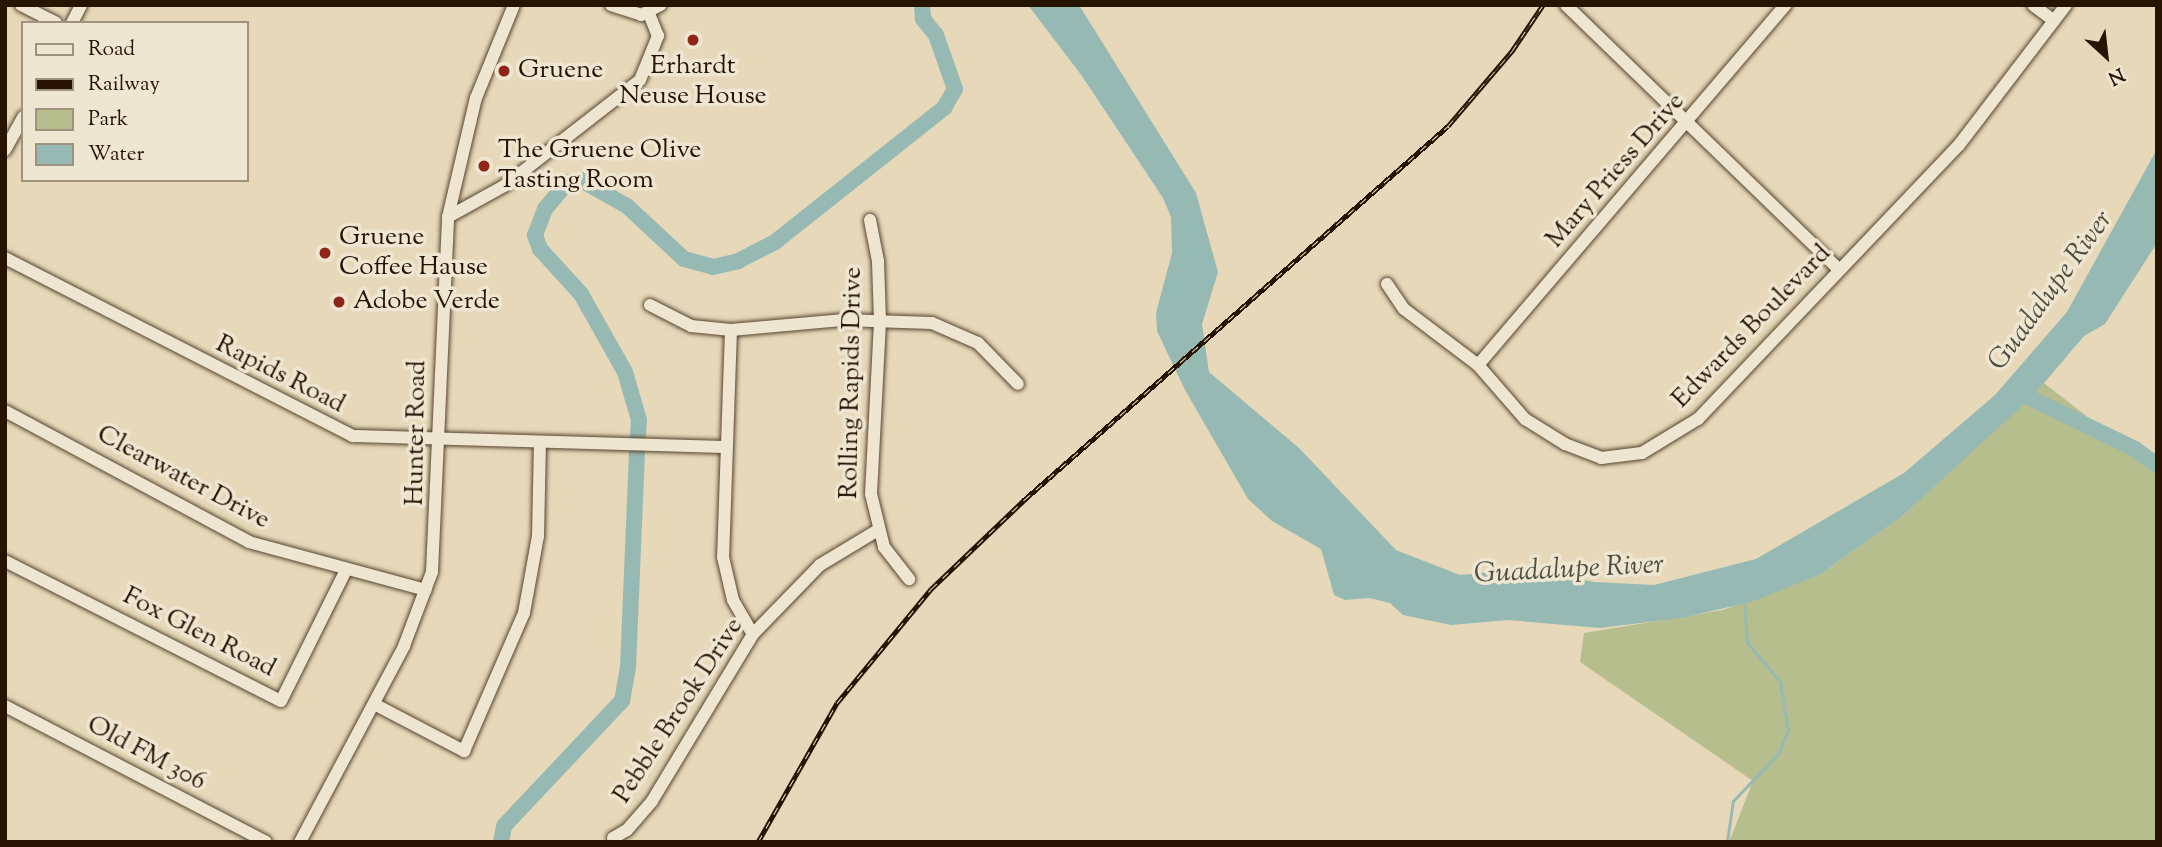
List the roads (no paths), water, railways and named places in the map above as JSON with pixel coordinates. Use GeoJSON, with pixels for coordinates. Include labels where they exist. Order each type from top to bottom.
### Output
{"type":"FeatureCollection","features":[{"type":"Feature","properties":{"kind":"street"},"geometry":{"type":"LineString","coordinates":[[21,5],[52,21]]}},
{"type":"Feature","properties":{"kind":"street"},"geometry":{"type":"LineString","coordinates":[[73,21],[81,5]]}},
{"type":"Feature","properties":{"kind":"street","name":"Hunter Road"},"geometry":{"type":"LineString","coordinates":[[300,842],[374,704],[426,590],[436,541],[448,217],[476,98],[514,5]]}},
{"type":"Feature","properties":{"kind":"street"},"geometry":{"type":"LineString","coordinates":[[611,5],[629,13],[649,14],[661,5]]}},
{"type":"Feature","properties":{"kind":"street"},"geometry":{"type":"LineString","coordinates":[[1566,5],[1839,270]]}},
{"type":"Feature","properties":{"kind":"street","name":"Mary Priess Drive"},"geometry":{"type":"LineString","coordinates":[[1478,365],[1687,124],[1786,5]]}},
{"type":"Feature","properties":{"kind":"street"},"geometry":{"type":"LineString","coordinates":[[2033,5],[2054,21]]}},
{"type":"Feature","properties":{"kind":"street","name":"Edwards Boulevard"},"geometry":{"type":"LineString","coordinates":[[1387,284],[1404,309],[1478,365],[1515,412],[1565,444],[1601,458],[1630,457],[1658,447],[1698,419],[1974,128],[2066,5]]}},
{"type":"Feature","properties":{"kind":"street"},"geometry":{"type":"LineString","coordinates":[[448,217],[504,186],[640,80],[658,36],[649,14]]}},
{"type":"Feature","properties":{"kind":"street"},"geometry":{"type":"LineString","coordinates":[[5,150],[21,121]]}},
{"type":"Feature","properties":{"kind":"street","name":"Rolling Rapids Drive"},"geometry":{"type":"LineString","coordinates":[[870,220],[878,261],[880,322],[871,494],[878,530],[894,564],[909,579]]}},
{"type":"Feature","properties":{"kind":"street","name":"Rapids Road"},"geometry":{"type":"LineString","coordinates":[[5,258],[353,436],[726,447]]}},
{"type":"Feature","properties":{"kind":"street"},"geometry":{"type":"LineString","coordinates":[[650,305],[691,326],[731,330],[842,320],[932,323],[964,335],[1018,384]]}},
{"type":"Feature","properties":{"kind":"street"},"geometry":{"type":"LineString","coordinates":[[731,330],[724,573],[733,600],[753,634]]}},
{"type":"Feature","properties":{"kind":"street","name":"Clearwater Drive"},"geometry":{"type":"LineString","coordinates":[[5,411],[249,542],[345,572],[426,590]]}},
{"type":"Feature","properties":{"kind":"street"},"geometry":{"type":"LineString","coordinates":[[374,704],[464,751],[524,614],[538,536],[540,442]]}},
{"type":"Feature","properties":{"kind":"street","name":"Pebble Brook Drive"},"geometry":{"type":"LineString","coordinates":[[613,838],[627,830],[652,801],[753,634],[827,559],[878,530]]}},
{"type":"Feature","properties":{"kind":"street","name":"Fox Glen Road"},"geometry":{"type":"LineString","coordinates":[[5,561],[281,701],[345,572]]}},
{"type":"Feature","properties":{"kind":"street","name":"Old FM 306"},"geometry":{"type":"LineString","coordinates":[[5,706],[266,842]]}},
{"type":"Feature","properties":{"kind":"water"},"geometry":{"type":"Polygon","coordinates":[[[1028,5],[1079,5],[1196,193],[1218,272],[1202,324],[1209,372],[1299,448],[1396,550],[1460,575],[1526,569],[1594,582],[1654,585],[1756,559],[1904,473],[1995,395],[2067,312],[2157,149],[2157,243],[2105,324],[2084,336],[2033,396],[1900,518],[1819,575],[1751,602],[1681,618],[1600,628],[1508,620],[1451,625],[1403,615],[1390,603],[1369,598],[1345,600],[1334,595],[1321,549],[1272,521],[1248,499],[1185,390],[1157,331],[1156,313],[1172,253],[1171,217],[1163,198],[1082,76],[1028,5]]]}},
{"type":"Feature","properties":{"kind":"waterway"},"geometry":{"type":"LineString","coordinates":[[638,437],[639,420],[625,372],[581,294],[540,249],[535,235],[545,209],[568,182],[581,180],[627,206],[684,259],[713,267],[738,261],[775,242],[944,108],[955,89],[936,35],[923,19],[922,5]]}},
{"type":"Feature","properties":{"kind":"waterway","name":"Guadalupe River"},"geometry":{"type":"LineString","coordinates":[[2014,390],[2135,449],[2157,465]]}},
{"type":"Feature","properties":{"kind":"waterway"},"geometry":{"type":"LineString","coordinates":[[501,842],[504,826],[622,701],[628,667],[637,452]]}},
{"type":"Feature","properties":{"kind":"waterway"},"geometry":{"type":"LineString","coordinates":[[1727,842],[1733,801],[1778,754],[1788,731],[1780,682],[1747,643],[1744,603]]}},
{"type":"Feature","properties":{"kind":"railway"},"geometry":{"type":"LineString","coordinates":[[758,842],[837,703],[931,589],[1024,500],[1448,126],[1512,51],[1543,5]]}},
{"type":"Feature","properties":{"kind":"place","name":"Erhardt Neuse House"},"geometry":{"type":"Point","coordinates":[693,40]}},
{"type":"Feature","properties":{"kind":"place","name":"Gruene"},"geometry":{"type":"Point","coordinates":[504,71]}},
{"type":"Feature","properties":{"kind":"place","name":"The Gruene Olive Tasting Room"},"geometry":{"type":"Point","coordinates":[484,166]}},
{"type":"Feature","properties":{"kind":"place","name":"Gruene Coffee Hause"},"geometry":{"type":"Point","coordinates":[325,253]}},
{"type":"Feature","properties":{"kind":"place","name":"Adobe Verde"},"geometry":{"type":"Point","coordinates":[339,302]}}]}
